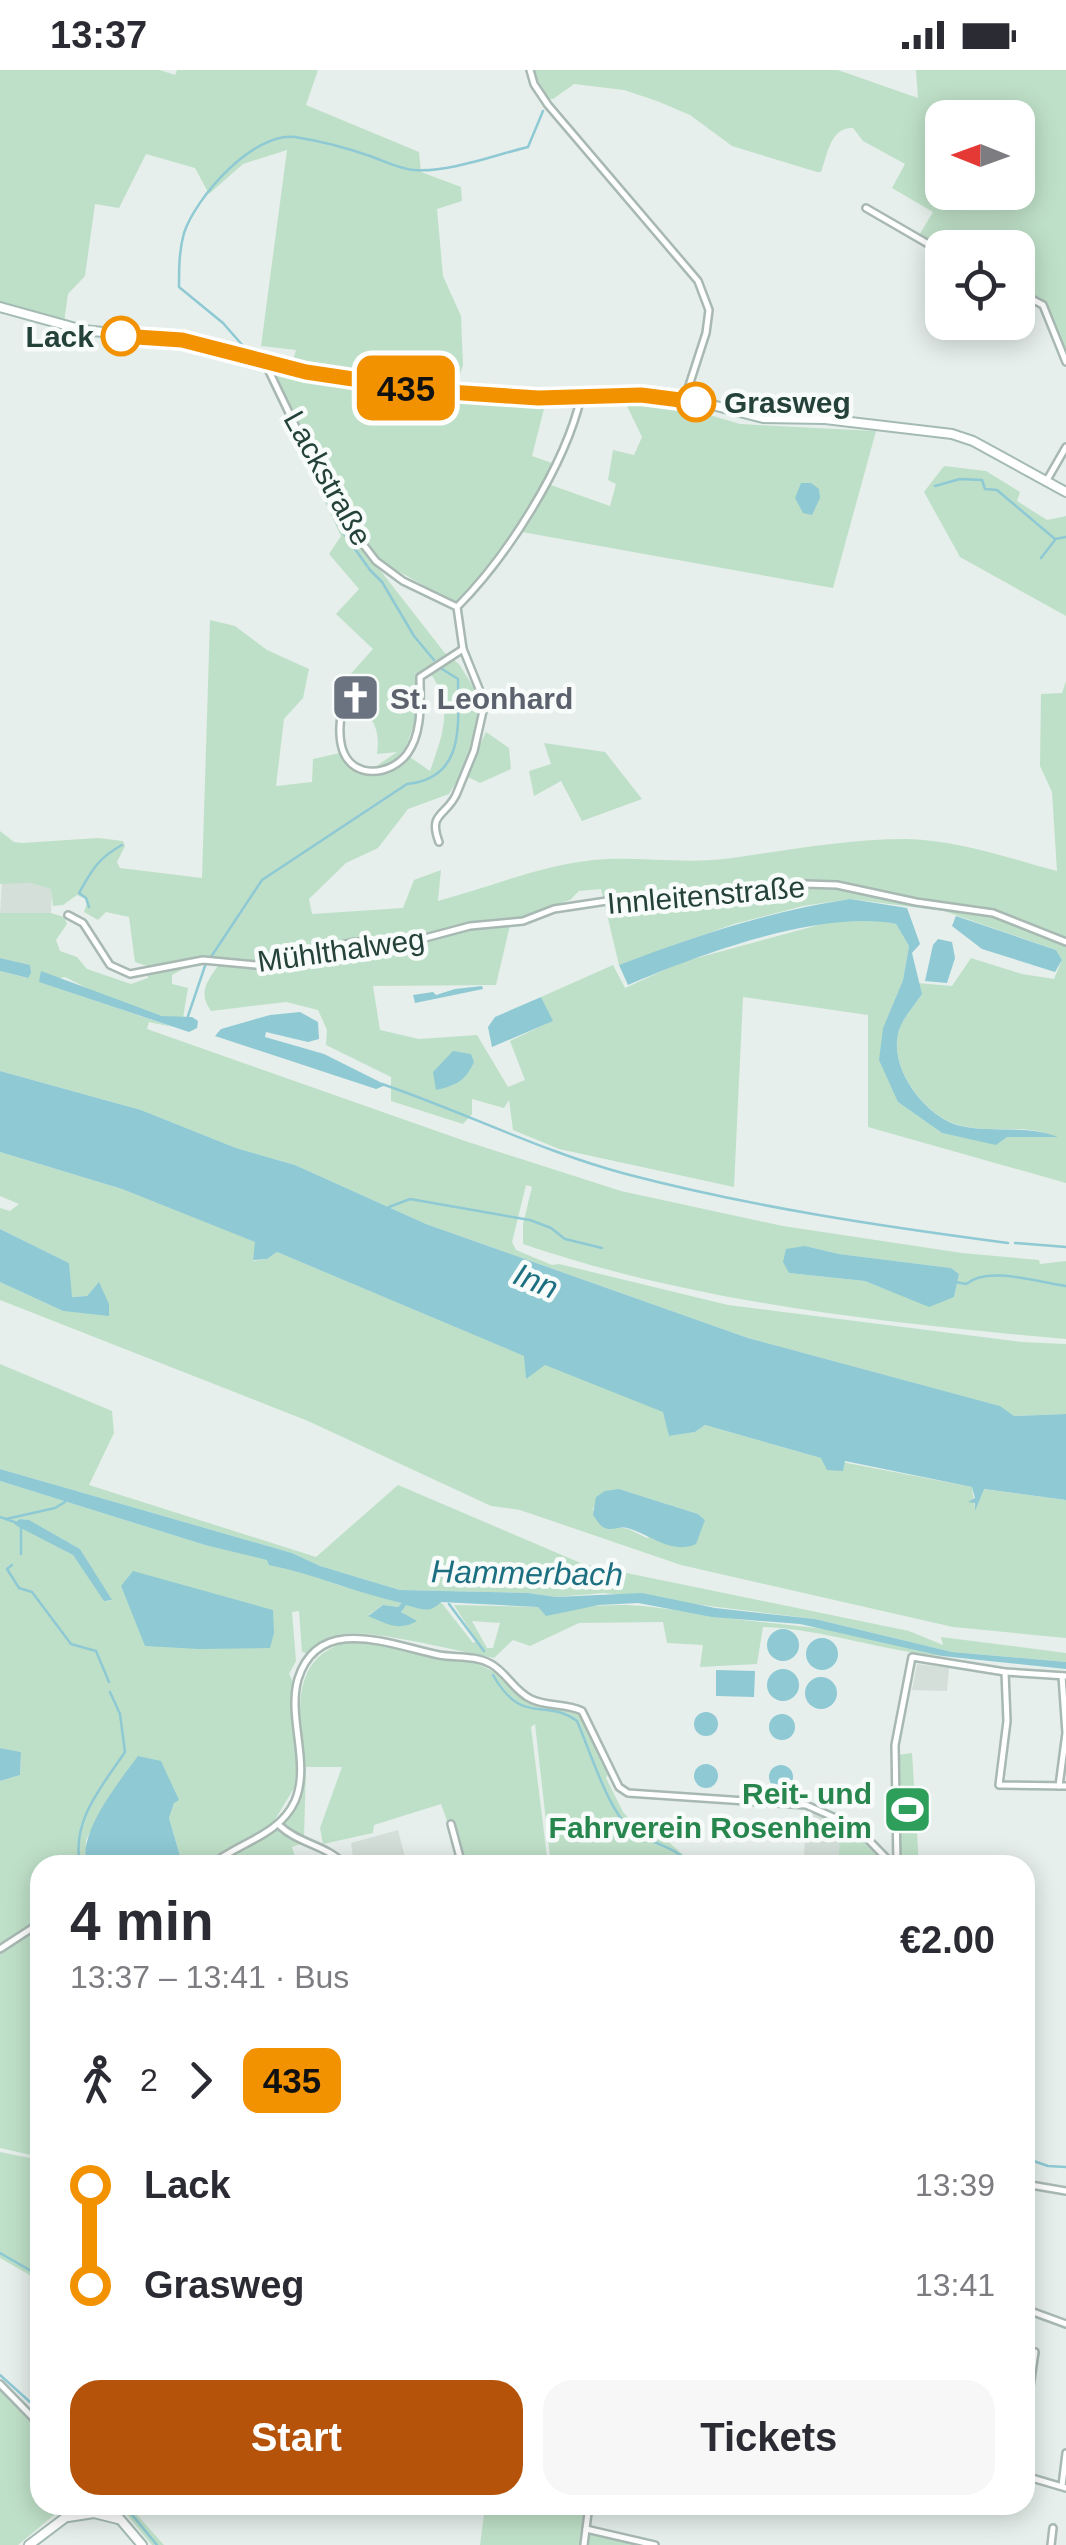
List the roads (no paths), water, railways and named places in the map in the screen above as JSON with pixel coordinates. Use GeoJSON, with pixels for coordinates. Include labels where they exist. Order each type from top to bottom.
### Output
{"type":"FeatureCollection","features":[{"type":"Feature","properties":{"kind":"main road"},"geometry":{"type":"LineString","coordinates":[[0,307],[83,330],[182,340],[269,364],[360,382],[434,391],[684,398],[763,418],[826,419],[952,434],[973,441],[1066,492]]}},
{"type":"Feature","properties":{"kind":"main road"},"geometry":{"type":"LineString","coordinates":[[30,2545],[69,2515]]}},
{"type":"Feature","properties":{"kind":"main road"},"geometry":{"type":"LineString","coordinates":[[66,2517],[80,2515]]}},
{"type":"Feature","properties":{"kind":"main road"},"geometry":{"type":"LineString","coordinates":[[102,2515],[118,2519]]}},
{"type":"Feature","properties":{"kind":"main road"},"geometry":{"type":"LineString","coordinates":[[115,2515],[142,2545]]}},
{"type":"Feature","properties":{"kind":"street"},"geometry":{"type":"LineString","coordinates":[[530,70],[548,105],[698,281],[709,310],[706,333],[684,398]]}},
{"type":"Feature","properties":{"kind":"street"},"geometry":{"type":"LineString","coordinates":[[866,208],[925,242]]}},
{"type":"Feature","properties":{"kind":"street"},"geometry":{"type":"LineString","coordinates":[[1035,302],[1043,306],[1066,362]]}},
{"type":"Feature","properties":{"kind":"street","name":"Lackstraße"},"geometry":{"type":"LineString","coordinates":[[269,364],[318,472],[376,562],[457,607]]}},
{"type":"Feature","properties":{"kind":"street"},"geometry":{"type":"LineString","coordinates":[[439,842],[435,820],[451,805],[483,725],[482,696],[463,649],[457,607],[502,557],[560,461],[581,397]]}},
{"type":"Feature","properties":{"kind":"street"},"geometry":{"type":"LineString","coordinates":[[1047,480],[1066,447]]}},
{"type":"Feature","properties":{"kind":"street"},"geometry":{"type":"LineString","coordinates":[[344,681],[340,714],[342,750],[358,770],[368,773],[387,768],[406,755],[416,732],[421,712],[420,677],[463,649]]}},
{"type":"Feature","properties":{"kind":"street","name":"Innleitenstraße"},"geometry":{"type":"LineString","coordinates":[[461,928],[523,921],[554,909],[620,899],[683,903],[805,884],[993,912],[1066,942]]}},
{"type":"Feature","properties":{"kind":"street","name":"Mühlthalweg"},"geometry":{"type":"LineString","coordinates":[[68,915],[83,923],[110,965],[122,972],[146,972],[206,961],[256,965],[354,942],[410,942],[461,928]]}},
{"type":"Feature","properties":{"kind":"street"},"geometry":{"type":"LineString","coordinates":[[228,1855],[280,1824],[295,1800],[300,1764],[296,1694],[299,1676],[307,1662],[323,1646],[344,1639],[366,1638],[441,1655],[480,1659],[493,1664],[528,1698],[582,1711],[620,1788],[628,1793],[806,1805],[856,1828],[884,1855]]}},
{"type":"Feature","properties":{"kind":"street"},"geometry":{"type":"LineString","coordinates":[[895,1855],[895,1745],[912,1657],[1004,1672],[1064,1676],[1063,1786],[999,1784],[1007,1722],[1004,1672]]}},
{"type":"Feature","properties":{"kind":"street"},"geometry":{"type":"LineString","coordinates":[[280,1824],[294,1837],[336,1855]]}},
{"type":"Feature","properties":{"kind":"street"},"geometry":{"type":"LineString","coordinates":[[452,1824],[460,1855]]}},
{"type":"Feature","properties":{"kind":"street"},"geometry":{"type":"LineString","coordinates":[[0,1949],[30,1930]]}},
{"type":"Feature","properties":{"kind":"street"},"geometry":{"type":"LineString","coordinates":[[1035,2186],[1066,2191]]}},
{"type":"Feature","properties":{"kind":"street"},"geometry":{"type":"LineString","coordinates":[[1035,2312],[1066,2322]]}},
{"type":"Feature","properties":{"kind":"street"},"geometry":{"type":"LineString","coordinates":[[0,2384],[30,2416]]}},
{"type":"Feature","properties":{"kind":"street"},"geometry":{"type":"LineString","coordinates":[[1035,2479],[1064,2487],[1066,2453]]}},
{"type":"Feature","properties":{"kind":"street"},"geometry":{"type":"LineString","coordinates":[[584,2545],[588,2515]]}},
{"type":"Feature","properties":{"kind":"street"},"geometry":{"type":"LineString","coordinates":[[1051,2545],[1053,2528]]}},
{"type":"Feature","properties":{"kind":"street"},"geometry":{"type":"LineString","coordinates":[[586,2529],[655,2545]]}},
{"type":"Feature","properties":{"kind":"water"},"geometry":{"type":"Polygon","coordinates":[[[801,483],[811,483],[819,489],[820,498],[812,515],[803,513],[795,498],[801,483]]]}},
{"type":"Feature","properties":{"kind":"water"},"geometry":{"type":"Polygon","coordinates":[[[850,899],[907,908],[920,944],[912,953],[922,994],[902,1024],[897,1048],[904,1076],[922,1101],[957,1125],[1033,1131],[1058,1137],[1007,1137],[996,1145],[942,1133],[898,1102],[879,1060],[883,1028],[903,980],[909,946],[896,924],[866,921],[797,929],[724,949],[628,985],[619,965],[733,926],[850,899]]]}},
{"type":"Feature","properties":{"kind":"water"},"geometry":{"type":"Polygon","coordinates":[[[956,916],[1056,950],[1062,960],[1055,972],[982,949],[952,926],[956,916]]]}},
{"type":"Feature","properties":{"kind":"water"},"geometry":{"type":"Polygon","coordinates":[[[938,939],[952,942],[955,958],[947,983],[925,981],[933,945],[938,939]]]}},
{"type":"Feature","properties":{"kind":"water"},"geometry":{"type":"Polygon","coordinates":[[[0,958],[30,965],[31,973],[28,978],[0,971],[0,958]]]}},
{"type":"Feature","properties":{"kind":"water"},"geometry":{"type":"Polygon","coordinates":[[[41,971],[162,1016],[192,1017],[198,1021],[197,1028],[189,1032],[39,982],[41,971]]]}},
{"type":"Feature","properties":{"kind":"water"},"geometry":{"type":"Polygon","coordinates":[[[482,986],[483,989],[415,1003],[413,995],[436,995],[482,986]]]}},
{"type":"Feature","properties":{"kind":"water"},"geometry":{"type":"Polygon","coordinates":[[[541,997],[553,1021],[492,1047],[488,1027],[495,1017],[541,997]]]}},
{"type":"Feature","properties":{"kind":"water"},"geometry":{"type":"Polygon","coordinates":[[[300,1012],[318,1022],[319,1039],[308,1042],[266,1032],[265,1037],[324,1054],[386,1085],[376,1089],[215,1036],[221,1029],[270,1015],[300,1012]]]}},
{"type":"Feature","properties":{"kind":"water"},"geometry":{"type":"Polygon","coordinates":[[[453,1051],[471,1054],[474,1062],[460,1081],[436,1090],[433,1072],[453,1051]]]}},
{"type":"Feature","properties":{"kind":"water","name":"Inn"},"geometry":{"type":"Polygon","coordinates":[[[0,1071],[141,1110],[236,1148],[295,1165],[426,1224],[748,1338],[1000,1406],[1014,1416],[1066,1414],[1066,1500],[984,1489],[975,1511],[975,1503],[968,1502],[975,1498],[972,1487],[845,1461],[843,1471],[827,1470],[821,1458],[705,1425],[695,1432],[669,1436],[663,1412],[545,1365],[526,1379],[524,1356],[277,1252],[267,1259],[253,1260],[255,1242],[122,1189],[0,1152],[0,1071]]]}},
{"type":"Feature","properties":{"kind":"water"},"geometry":{"type":"Polygon","coordinates":[[[0,1229],[69,1263],[72,1297],[87,1296],[99,1282],[109,1304],[109,1316],[63,1311],[0,1282],[0,1229]]]}},
{"type":"Feature","properties":{"kind":"water"},"geometry":{"type":"Polygon","coordinates":[[[805,1246],[951,1268],[959,1274],[954,1297],[929,1307],[865,1281],[789,1273],[783,1262],[786,1249],[805,1246]]]}},
{"type":"Feature","properties":{"kind":"water"},"geometry":{"type":"Polygon","coordinates":[[[0,1469],[292,1553],[320,1566],[400,1590],[556,1597],[642,1593],[715,1608],[815,1619],[952,1652],[1066,1662],[1066,1669],[942,1656],[800,1624],[712,1617],[638,1603],[599,1605],[546,1616],[538,1607],[441,1602],[425,1610],[406,1605],[401,1612],[417,1621],[392,1625],[368,1616],[383,1605],[398,1607],[402,1603],[0,1481],[0,1469]]]}},
{"type":"Feature","properties":{"kind":"water"},"geometry":{"type":"Polygon","coordinates":[[[619,1489],[698,1514],[705,1520],[696,1544],[678,1547],[627,1528],[602,1526],[593,1515],[596,1497],[619,1489]]]}},
{"type":"Feature","properties":{"kind":"water"},"geometry":{"type":"Polygon","coordinates":[[[29,1520],[80,1549],[112,1600],[104,1601],[73,1555],[17,1526],[14,1523],[29,1520]]]}},
{"type":"Feature","properties":{"kind":"water"},"geometry":{"type":"Polygon","coordinates":[[[133,1571],[273,1610],[270,1648],[145,1646],[121,1586],[133,1571]]]}},
{"type":"Feature","properties":{"kind":"water"},"geometry":{"type":"Polygon","coordinates":[[[783,1629],[794,1634],[799,1645],[794,1656],[783,1661],[772,1656],[767,1645],[772,1634],[783,1629]]]}},
{"type":"Feature","properties":{"kind":"water"},"geometry":{"type":"Polygon","coordinates":[[[822,1638],[833,1643],[838,1654],[833,1665],[822,1670],[811,1665],[806,1654],[811,1643],[822,1638]]]}},
{"type":"Feature","properties":{"kind":"water"},"geometry":{"type":"Polygon","coordinates":[[[783,1669],[794,1674],[799,1685],[794,1696],[783,1701],[772,1696],[767,1685],[772,1674],[783,1669]]]}},
{"type":"Feature","properties":{"kind":"water"},"geometry":{"type":"Polygon","coordinates":[[[716,1670],[755,1671],[754,1697],[716,1696],[716,1670]]]}},
{"type":"Feature","properties":{"kind":"water"},"geometry":{"type":"Polygon","coordinates":[[[821,1677],[832,1682],[837,1693],[832,1704],[821,1709],[810,1704],[805,1693],[810,1682],[821,1677]]]}},
{"type":"Feature","properties":{"kind":"water"},"geometry":{"type":"Polygon","coordinates":[[[706,1712],[715,1715],[715,1733],[706,1736],[697,1733],[694,1724],[697,1715],[706,1712]]]}},
{"type":"Feature","properties":{"kind":"water"},"geometry":{"type":"Polygon","coordinates":[[[782,1714],[791,1718],[795,1727],[791,1736],[782,1740],[773,1736],[769,1727],[773,1718],[782,1714]]]}},
{"type":"Feature","properties":{"kind":"water"},"geometry":{"type":"Polygon","coordinates":[[[0,1748],[21,1752],[20,1775],[0,1781],[0,1748]]]}},
{"type":"Feature","properties":{"kind":"water"},"geometry":{"type":"Polygon","coordinates":[[[138,1756],[161,1761],[179,1800],[169,1818],[180,1855],[86,1855],[88,1838],[111,1793],[138,1756]]]}},
{"type":"Feature","properties":{"kind":"water"},"geometry":{"type":"Polygon","coordinates":[[[706,1764],[715,1767],[715,1785],[706,1788],[697,1785],[694,1776],[697,1767],[706,1764]]]}},
{"type":"Feature","properties":{"kind":"water"},"geometry":{"type":"Polygon","coordinates":[[[781,1765],[790,1768],[790,1786],[781,1789],[772,1786],[769,1777],[772,1768],[781,1765]]]}},
{"type":"Feature","properties":{"kind":"waterway"},"geometry":{"type":"LineString","coordinates":[[244,347],[223,323],[179,287],[179,280],[181,246],[190,218],[213,185],[245,156],[279,138],[295,137],[409,169],[441,169],[528,147],[543,111]]}},
{"type":"Feature","properties":{"kind":"waterway"},"geometry":{"type":"LineString","coordinates":[[272,385],[340,528],[434,660]]}},
{"type":"Feature","properties":{"kind":"waterway"},"geometry":{"type":"LineString","coordinates":[[935,486],[960,479],[982,480],[985,489],[997,490],[1055,539],[1066,537]]}},
{"type":"Feature","properties":{"kind":"waterway"},"geometry":{"type":"LineString","coordinates":[[1041,558],[1055,540]]}},
{"type":"Feature","properties":{"kind":"waterway"},"geometry":{"type":"LineString","coordinates":[[187,1019],[205,966],[262,880],[407,784],[426,780],[449,760],[457,730],[458,679],[442,669]]}},
{"type":"Feature","properties":{"kind":"waterway"},"geometry":{"type":"LineString","coordinates":[[89,907],[79,893],[96,865],[122,845]]}},
{"type":"Feature","properties":{"kind":"waterway"},"geometry":{"type":"LineString","coordinates":[[382,1084],[564,1155],[626,1174],[816,1214],[1008,1243]]}},
{"type":"Feature","properties":{"kind":"waterway"},"geometry":{"type":"LineString","coordinates":[[389,1207],[410,1199],[530,1220],[565,1239],[602,1248]]}},
{"type":"Feature","properties":{"kind":"waterway"},"geometry":{"type":"LineString","coordinates":[[1015,1243],[1066,1247]]}},
{"type":"Feature","properties":{"kind":"waterway"},"geometry":{"type":"LineString","coordinates":[[956,1282],[966,1284],[1001,1275],[1066,1286]]}},
{"type":"Feature","properties":{"kind":"waterway"},"geometry":{"type":"LineString","coordinates":[[6,1519],[65,1502]]}},
{"type":"Feature","properties":{"kind":"waterway"},"geometry":{"type":"LineString","coordinates":[[0,1517],[17,1523]]}},
{"type":"Feature","properties":{"kind":"waterway"},"geometry":{"type":"LineString","coordinates":[[21,1528],[21,1554]]}},
{"type":"Feature","properties":{"kind":"waterway"},"geometry":{"type":"LineString","coordinates":[[12,1565],[7,1569],[19,1588],[32,1592],[71,1644],[96,1651],[109,1682]]}},
{"type":"Feature","properties":{"kind":"waterway","name":"Hammerbach"},"geometry":{"type":"LineString","coordinates":[[449,1604],[484,1651]]}},
{"type":"Feature","properties":{"kind":"waterway"},"geometry":{"type":"LineString","coordinates":[[493,1675],[514,1701],[565,1714],[577,1721],[610,1799],[627,1826],[680,1855]]}},
{"type":"Feature","properties":{"kind":"waterway"},"geometry":{"type":"LineString","coordinates":[[79,1855],[80,1834],[90,1805],[125,1752],[120,1714],[110,1692]]}},
{"type":"Feature","properties":{"kind":"waterway"},"geometry":{"type":"LineString","coordinates":[[1035,2161],[1066,2167]]}},
{"type":"Feature","properties":{"kind":"waterway"},"geometry":{"type":"LineString","coordinates":[[0,2253],[30,2270]]}},
{"type":"Feature","properties":{"kind":"waterway"},"geometry":{"type":"LineString","coordinates":[[0,2375],[30,2402]]}},
{"type":"Feature","properties":{"kind":"waterway"},"geometry":{"type":"LineString","coordinates":[[132,2515],[157,2545]]}},
{"type":"Feature","properties":{"kind":"place","name":"Lack"},"geometry":{"type":"Point","coordinates":[121,336]}},
{"type":"Feature","properties":{"kind":"place","name":"Grasweg"},"geometry":{"type":"Point","coordinates":[696,402]}},
{"type":"Feature","properties":{"kind":"place","name":"St. Leonhard"},"geometry":{"type":"Point","coordinates":[355,698]}},
{"type":"Feature","properties":{"kind":"place","name":"Reit- und Fahrverein Rosenheim"},"geometry":{"type":"Point","coordinates":[907,1810]}}]}
